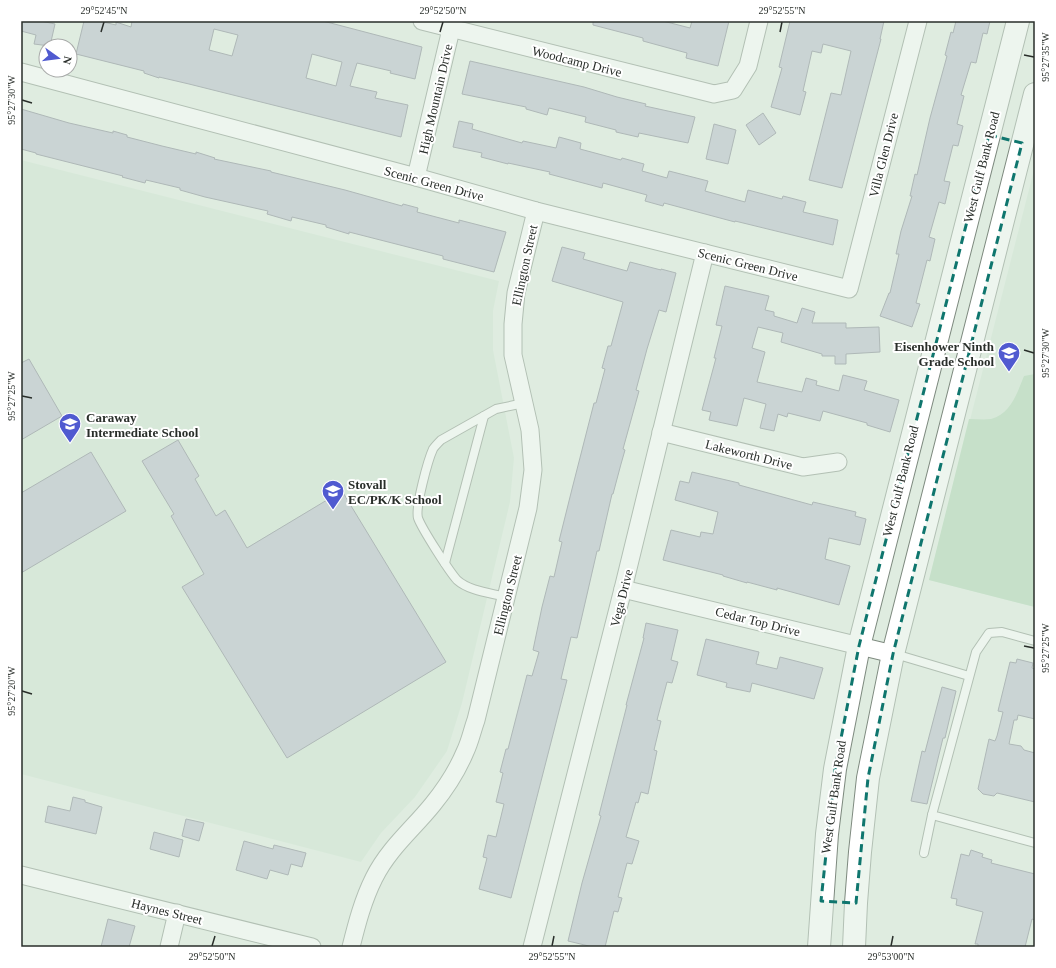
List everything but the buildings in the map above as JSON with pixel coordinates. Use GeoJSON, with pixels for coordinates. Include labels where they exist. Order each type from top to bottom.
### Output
{"type":"FeatureCollection","features":[{"type":"Feature","properties":{"kind":"main road","name":"West Gulf Bank Road"},"geometry":{"type":"LineString","coordinates":[[819,947],[821,901],[827,834],[835,769],[859,646],[1018,21]]}},
{"type":"Feature","properties":{"kind":"main road"},"geometry":{"type":"LineString","coordinates":[[854,947],[856,903],[868,778],[893,654],[1035,94]]}},
{"type":"Feature","properties":{"kind":"main road"},"geometry":{"type":"LineString","coordinates":[[989,135],[1022,143]]}},
{"type":"Feature","properties":{"kind":"main road"},"geometry":{"type":"LineString","coordinates":[[923,390],[958,398]]}},
{"type":"Feature","properties":{"kind":"main road"},"geometry":{"type":"LineString","coordinates":[[821,901],[856,903]]}},
{"type":"Feature","properties":{"kind":"street","name":"Woodcamp Drive"},"geometry":{"type":"LineString","coordinates":[[422,21],[452,25],[714,94],[733,90],[748,66],[759,21]]}},
{"type":"Feature","properties":{"kind":"street","name":"Villa Glen Drive"},"geometry":{"type":"LineString","coordinates":[[849,288],[918,21]]}},
{"type":"Feature","properties":{"kind":"street","name":"High Mountain Drive"},"geometry":{"type":"LineString","coordinates":[[416,177],[452,25]]}},
{"type":"Feature","properties":{"kind":"street","name":"Scenic Green Drive"},"geometry":{"type":"LineString","coordinates":[[21,72],[416,177],[536,211],[849,288]]}},
{"type":"Feature","properties":{"kind":"street","name":"Ellington Street"},"geometry":{"type":"LineString","coordinates":[[351,947],[361,909],[375,877],[403,836],[432,805],[449,783],[465,752],[476,720],[528,508],[533,470],[530,430],[513,355],[513,324],[516,293],[536,211]]}},
{"type":"Feature","properties":{"kind":"street","name":"Vega Drive"},"geometry":{"type":"LineString","coordinates":[[532,945],[623,589],[705,253]]}},
{"type":"Feature","properties":{"kind":"street","name":"Lakeworth Drive"},"geometry":{"type":"LineString","coordinates":[[661,432],[803,467],[838,462]]}},
{"type":"Feature","properties":{"kind":"street","name":"Cedar Top Drive"},"geometry":{"type":"LineString","coordinates":[[623,589],[893,654]]}},
{"type":"Feature","properties":{"kind":"street","name":"Haynes Street"},"geometry":{"type":"LineString","coordinates":[[21,875],[312,947]]}},
{"type":"Feature","properties":{"kind":"street"},"geometry":{"type":"LineString","coordinates":[[168,947],[177,913]]}},
{"type":"Feature","properties":{"kind":"lane"},"geometry":{"type":"LineString","coordinates":[[506,597],[469,587],[458,580],[445,563],[423,528],[418,517],[418,507],[430,456],[434,447],[441,440],[496,409],[524,403]]}},
{"type":"Feature","properties":{"kind":"lane"},"geometry":{"type":"LineString","coordinates":[[445,563],[484,416]]}},
{"type":"Feature","properties":{"kind":"lane"},"geometry":{"type":"LineString","coordinates":[[924,853],[932,815],[976,652],[989,633],[1002,632],[1035,641]]}},
{"type":"Feature","properties":{"kind":"lane"},"geometry":{"type":"LineString","coordinates":[[893,654],[969,676]]}},
{"type":"Feature","properties":{"kind":"lane"},"geometry":{"type":"LineString","coordinates":[[932,815],[1035,843]]}},
{"type":"Feature","properties":{"kind":"highlighted area"},"geometry":{"type":"Polygon","coordinates":[[[989,135],[1022,143],[893,654],[868,778],[856,903],[821,901],[835,769],[859,646],[989,135]]]}},
{"type":"Feature","properties":{"kind":"shaded area","name":"Stovall EC/PK/K School"},"geometry":{"type":"Polygon","coordinates":[[[21,160],[499,281],[493,311],[493,350],[514,458],[510,502],[462,703],[447,751],[415,797],[381,833],[361,862],[21,774],[21,160]]]}},
{"type":"Feature","properties":{"kind":"shaded area","name":"Eisenhower Ninth Grade School"},"geometry":{"type":"Polygon","coordinates":[[[1035,166],[1035,607],[929,580],[1035,166]]]}},
{"type":"Feature","properties":{"kind":"green space","name":"Eisenhower Ninth Grade School"},"geometry":{"type":"Polygon","coordinates":[[[1035,374],[1035,607],[929,580],[969,419],[991,419],[1004,413],[1012,402],[1024,376],[1035,374]]]}},
{"type":"Feature","properties":{"kind":"place","name":"Eisenhower Ninth Grade School"},"geometry":{"type":"Point","coordinates":[1009,372]}},
{"type":"Feature","properties":{"kind":"place","name":"Caraway Intermediate School"},"geometry":{"type":"Point","coordinates":[70,444]}},
{"type":"Feature","properties":{"kind":"place","name":"Stovall EC/PK/K School"},"geometry":{"type":"Point","coordinates":[333,510]}}]}
